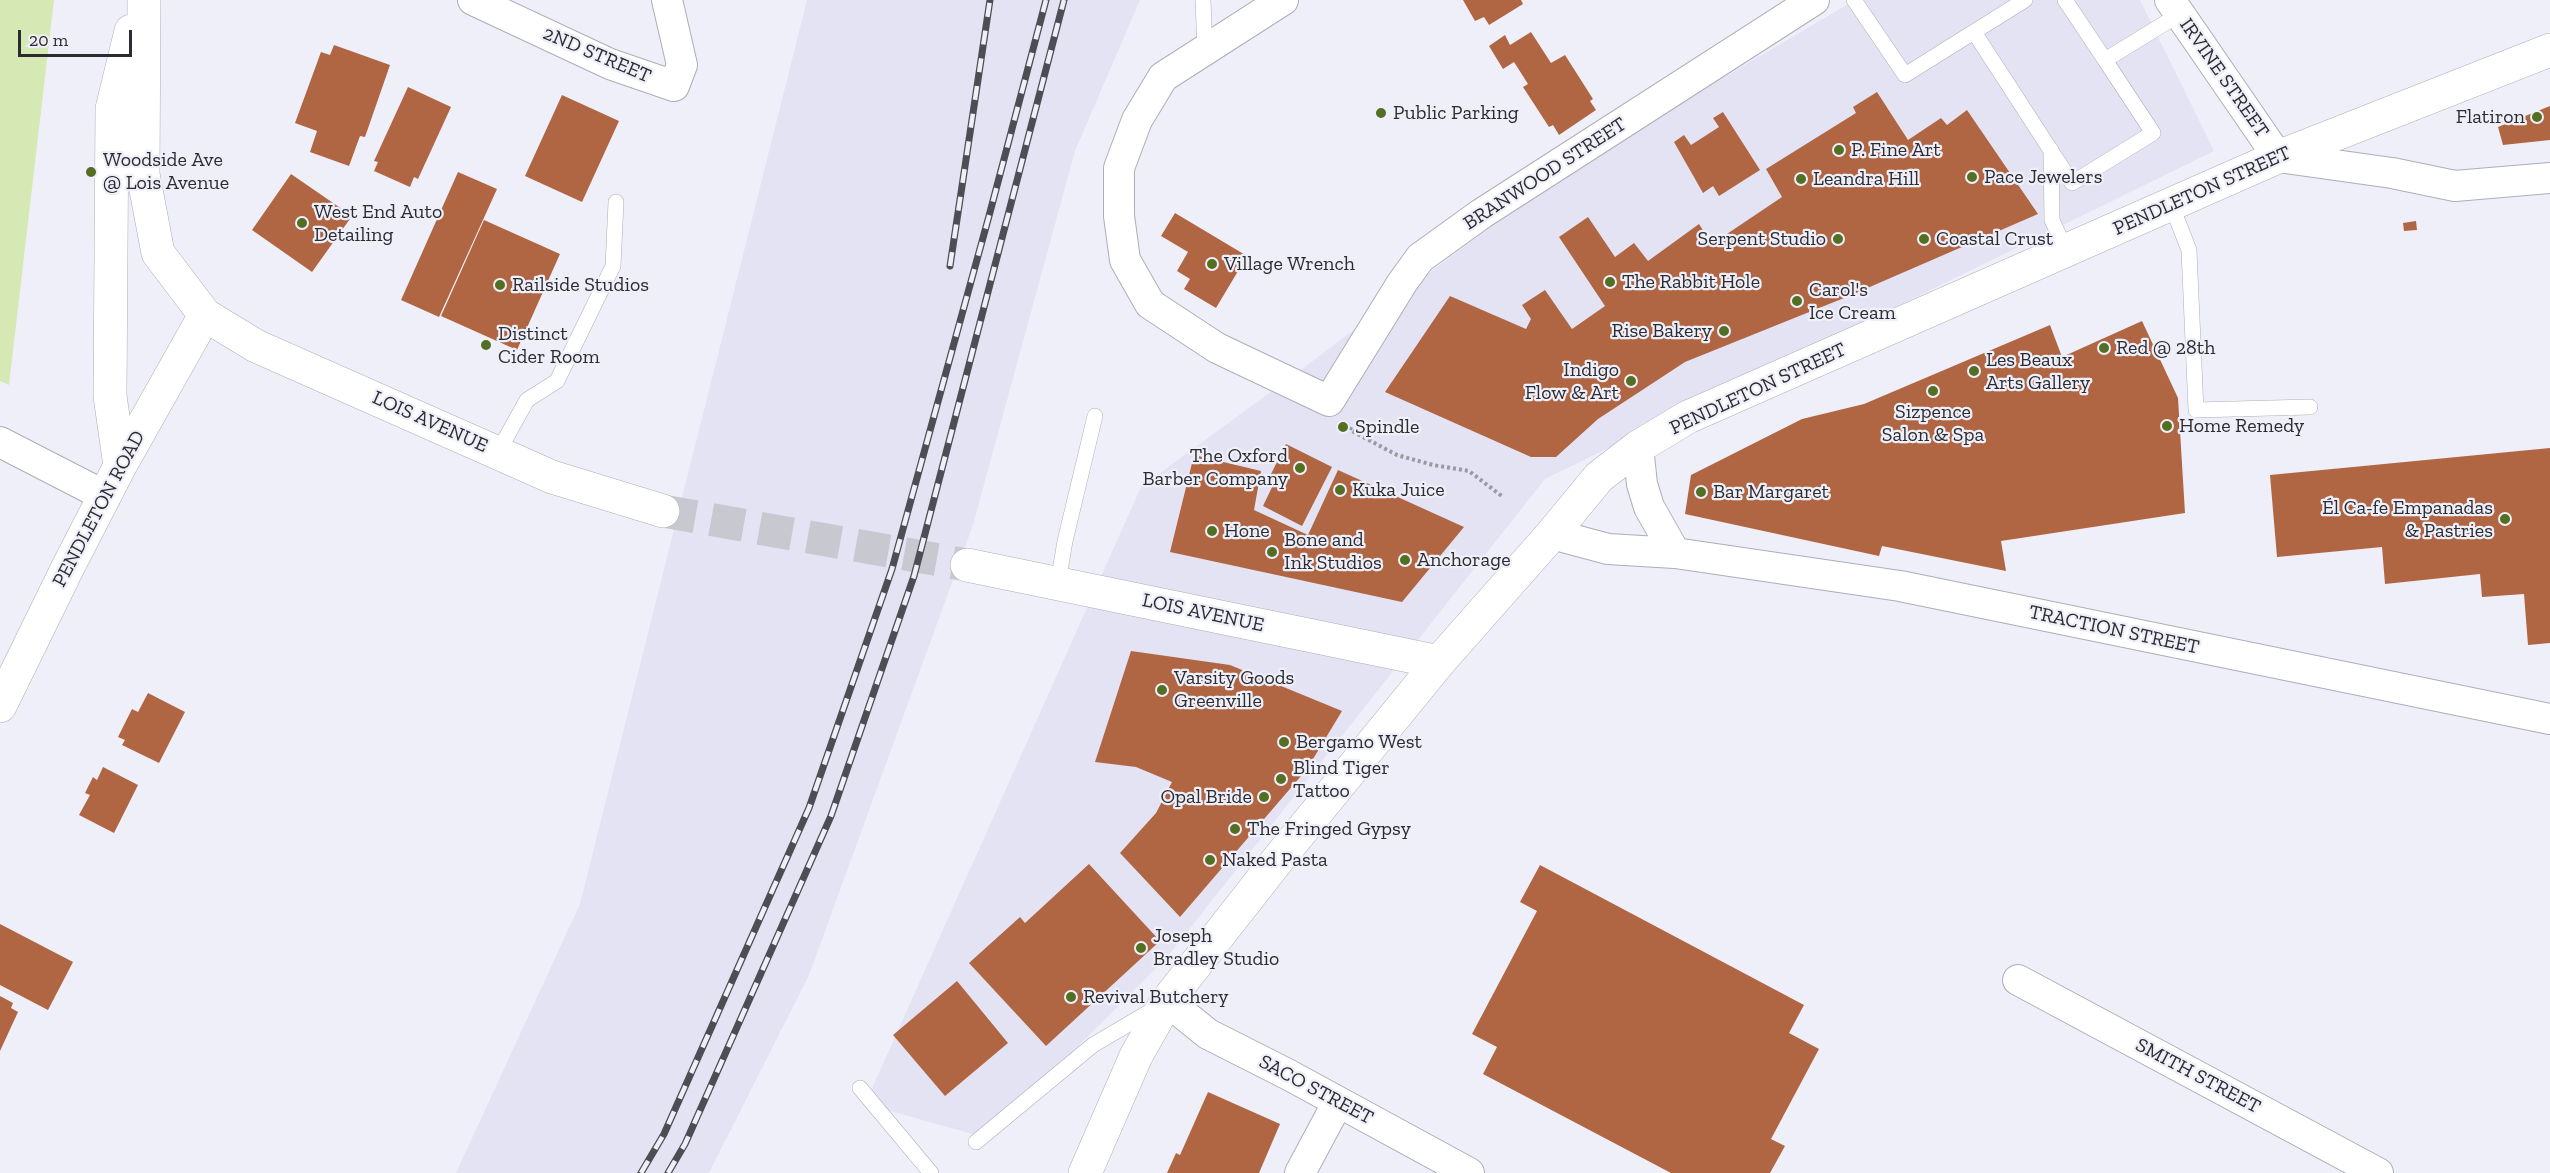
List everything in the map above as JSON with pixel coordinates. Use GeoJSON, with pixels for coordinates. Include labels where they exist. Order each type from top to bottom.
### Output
{"type":"FeatureCollection","features":[{"type":"Feature","properties":{"kind":"street"},"geometry":{"type":"LineString","coordinates":[[120,466],[110,396],[112,109],[139,0]]}},
{"type":"Feature","properties":{"kind":"street"},"geometry":{"type":"LineString","coordinates":[[144,0],[143,174],[158,254],[205,315]]}},
{"type":"Feature","properties":{"kind":"street","name":"2ND STREET"},"geometry":{"type":"LineString","coordinates":[[473,0],[610,64],[674,86],[682,65],[667,0]]}},
{"type":"Feature","properties":{"kind":"street"},"geometry":{"type":"LineString","coordinates":[[1205,52],[1283,0]]}},
{"type":"Feature","properties":{"kind":"street","name":"BRANWOOD STREET"},"geometry":{"type":"LineString","coordinates":[[1205,52],[1163,77],[1137,120],[1119,168],[1119,216],[1125,260],[1150,304],[1216,348],[1329,401],[1420,258],[1491,208],[1814,0]]}},
{"type":"Feature","properties":{"kind":"street","name":"IRVINE STREET"},"geometry":{"type":"LineString","coordinates":[[2175,7],[2278,157]]}},
{"type":"Feature","properties":{"kind":"street","name":"PENDLETON STREET"},"geometry":{"type":"LineString","coordinates":[[1085,1173],[1136,1056],[1167,1001],[1276,862],[1439,662],[1599,477],[1638,447],[1688,417],[2278,157],[2550,50]]}},
{"type":"Feature","properties":{"kind":"street"},"geometry":{"type":"LineString","coordinates":[[2278,157],[2392,173],[2455,186],[2550,178]]}},
{"type":"Feature","properties":{"kind":"street","name":"PENDLETON ROAD"},"geometry":{"type":"LineString","coordinates":[[0,706],[120,466],[205,315]]}},
{"type":"Feature","properties":{"kind":"street","name":"LOIS AVENUE"},"geometry":{"type":"LineString","coordinates":[[205,315],[256,345],[552,477],[663,511]]}},
{"type":"Feature","properties":{"kind":"street"},"geometry":{"type":"LineString","coordinates":[[0,442],[105,496]]}},
{"type":"Feature","properties":{"kind":"street"},"geometry":{"type":"LineString","coordinates":[[1638,447],[1642,484],[1649,507],[1675,553]]}},
{"type":"Feature","properties":{"kind":"street","name":"TRACTION STREET"},"geometry":{"type":"LineString","coordinates":[[1552,534],[1608,549],[1675,553],[1900,586],[2550,719]]}},
{"type":"Feature","properties":{"kind":"street","name":"LOIS AVENUE"},"geometry":{"type":"LineString","coordinates":[[967,565],[1439,662]]}},
{"type":"Feature","properties":{"kind":"street","name":"SMITH STREET"},"geometry":{"type":"LineString","coordinates":[[2018,980],[2378,1173]]}},
{"type":"Feature","properties":{"kind":"street","name":"SACO STREET"},"geometry":{"type":"LineString","coordinates":[[1167,1001],[1208,1034],[1469,1173]]}},
{"type":"Feature","properties":{"kind":"street"},"geometry":{"type":"LineString","coordinates":[[1300,1173],[1338,1102]]}},
{"type":"Feature","properties":{"kind":"lane"},"geometry":{"type":"LineString","coordinates":[[1203,0],[1205,52]]}},
{"type":"Feature","properties":{"kind":"lane"},"geometry":{"type":"LineString","coordinates":[[1854,0],[1905,75],[2025,0]]}},
{"type":"Feature","properties":{"kind":"lane"},"geometry":{"type":"LineString","coordinates":[[1974,32],[2072,183],[2153,133],[2065,0]]}},
{"type":"Feature","properties":{"kind":"lane"},"geometry":{"type":"LineString","coordinates":[[2105,60],[2175,7]]}},
{"type":"Feature","properties":{"kind":"lane"},"geometry":{"type":"LineString","coordinates":[[2051,150],[2052,220],[2066,250]]}},
{"type":"Feature","properties":{"kind":"lane"},"geometry":{"type":"LineString","coordinates":[[498,452],[527,400],[557,381],[613,266],[616,202]]}},
{"type":"Feature","properties":{"kind":"lane"},"geometry":{"type":"LineString","coordinates":[[2171,204],[2189,250],[2196,410],[2310,407]]}},
{"type":"Feature","properties":{"kind":"lane"},"geometry":{"type":"LineString","coordinates":[[1058,583],[1065,541],[1095,416]]}},
{"type":"Feature","properties":{"kind":"lane","name":"PENDLETON STREET"},"geometry":{"type":"LineString","coordinates":[[976,1142],[1093,1045],[1167,1001]]}},
{"type":"Feature","properties":{"kind":"lane"},"geometry":{"type":"LineString","coordinates":[[860,1088],[931,1173]]}},
{"type":"Feature","properties":{"kind":"path"},"geometry":{"type":"LineString","coordinates":[[1354,422],[1350,430],[1379,446],[1397,455],[1433,465],[1469,471],[1503,497]]}},
{"type":"Feature","properties":{"kind":"shaded area"},"geometry":{"type":"Polygon","coordinates":[[[807,0],[1140,0],[1075,151],[973,525],[809,975],[709,1173],[456,1173],[580,904],[807,0]]]}},
{"type":"Feature","properties":{"kind":"shaded area"},"geometry":{"type":"Polygon","coordinates":[[[1855,0],[2140,0],[2214,151],[1545,479],[1168,956],[987,1138],[865,1104],[1141,487],[1298,372],[1560,174],[1855,0]]]}},
{"type":"Feature","properties":{"kind":"green space"},"geometry":{"type":"Polygon","coordinates":[[[0,0],[54,0],[9,385],[0,381],[0,0]]]}},
{"type":"Feature","properties":{"kind":"building"},"geometry":{"type":"Polygon","coordinates":[[[1463,0],[1521,0],[1523,4],[1489,25],[1484,17],[1475,21],[1463,0]]]}},
{"type":"Feature","properties":{"kind":"building"},"geometry":{"type":"Polygon","coordinates":[[[1531,32],[1551,63],[1565,55],[1593,99],[1590,101],[1596,110],[1559,135],[1553,125],[1549,127],[1523,87],[1528,84],[1514,62],[1503,69],[1489,46],[1505,35],[1510,45],[1531,32]]]}},
{"type":"Feature","properties":{"kind":"building"},"geometry":{"type":"Polygon","coordinates":[[[334,45],[390,65],[365,137],[360,136],[349,166],[310,152],[317,131],[295,123],[321,52],[330,55],[334,45]]]}},
{"type":"Feature","properties":{"kind":"building"},"geometry":{"type":"Polygon","coordinates":[[[408,87],[451,107],[418,179],[414,177],[410,187],[374,171],[378,162],[374,161],[408,87]]]}},
{"type":"Feature","properties":{"kind":"building"},"geometry":{"type":"Polygon","coordinates":[[[1877,92],[1908,140],[1941,118],[1947,125],[1967,110],[2038,214],[1849,296],[1685,362],[1598,419],[1556,457],[1531,457],[1385,392],[1450,296],[1526,329],[1531,319],[1522,305],[1545,290],[1572,329],[1605,306],[1559,237],[1588,217],[1615,257],[1634,243],[1648,261],[1699,224],[1712,244],[1782,197],[1766,169],[1856,113],[1853,107],[1877,92]]]}},
{"type":"Feature","properties":{"kind":"building"},"geometry":{"type":"Polygon","coordinates":[[[562,95],[619,121],[582,202],[525,176],[562,95]]]}},
{"type":"Feature","properties":{"kind":"building","name":"Flatiron"},"geometry":{"type":"Polygon","coordinates":[[[2550,106],[2550,140],[2503,145],[2498,127],[2550,106]]]}},
{"type":"Feature","properties":{"kind":"building"},"geometry":{"type":"Polygon","coordinates":[[[1723,112],[1760,170],[1719,196],[1713,186],[1703,193],[1674,142],[1684,135],[1691,145],[1719,127],[1713,118],[1723,112]]]}},
{"type":"Feature","properties":{"kind":"building"},"geometry":{"type":"Polygon","coordinates":[[[458,172],[497,189],[439,317],[401,300],[458,172]]]}},
{"type":"Feature","properties":{"kind":"building","name":"West End Auto Detailing"},"geometry":{"type":"Polygon","coordinates":[[[291,174],[352,216],[312,272],[252,230],[291,174]]]}},
{"type":"Feature","properties":{"kind":"building","name":"Village Wrench"},"geometry":{"type":"Polygon","coordinates":[[[1175,213],[1247,256],[1216,308],[1184,289],[1190,279],[1177,271],[1188,252],[1161,236],[1175,213]]]}},
{"type":"Feature","properties":{"kind":"building","name":"Railside Studios"},"geometry":{"type":"Polygon","coordinates":[[[484,220],[560,254],[517,350],[441,316],[484,220]]]}},
{"type":"Feature","properties":{"kind":"building"},"geometry":{"type":"Polygon","coordinates":[[[2416,221],[2417,230],[2404,231],[2403,223],[2416,221]]]}},
{"type":"Feature","properties":{"kind":"building"},"geometry":{"type":"Polygon","coordinates":[[[2142,321],[2178,398],[2185,513],[2001,541],[2006,571],[1882,546],[1879,556],[1685,514],[1691,475],[1802,419],[1864,404],[2050,325],[2062,357],[2142,321]]]}},
{"type":"Feature","properties":{"kind":"building"},"geometry":{"type":"Polygon","coordinates":[[[1286,444],[1332,467],[1302,526],[1263,506],[1275,481],[1269,478],[1286,444]]]}},
{"type":"Feature","properties":{"kind":"building"},"geometry":{"type":"Polygon","coordinates":[[[2550,448],[2550,643],[2528,645],[2524,594],[2482,597],[2480,574],[2385,584],[2382,547],[2277,557],[2270,475],[2550,448]]]}},
{"type":"Feature","properties":{"kind":"building"},"geometry":{"type":"Polygon","coordinates":[[[1194,455],[1261,471],[1254,510],[1308,535],[1338,470],[1464,527],[1402,602],[1170,552],[1194,455]]]}},
{"type":"Feature","properties":{"kind":"building"},"geometry":{"type":"Polygon","coordinates":[[[1131,651],[1230,665],[1342,711],[1307,769],[1180,917],[1120,853],[1156,813],[1172,782],[1136,767],[1095,762],[1131,651]]]}},
{"type":"Feature","properties":{"kind":"building"},"geometry":{"type":"Polygon","coordinates":[[[148,693],[185,712],[159,763],[122,745],[125,740],[118,737],[132,709],[138,712],[148,693]]]}},
{"type":"Feature","properties":{"kind":"building"},"geometry":{"type":"Polygon","coordinates":[[[103,767],[138,785],[114,833],[79,815],[90,795],[85,793],[93,777],[97,780],[103,767]]]}},
{"type":"Feature","properties":{"kind":"building"},"geometry":{"type":"Polygon","coordinates":[[[1089,864],[1160,941],[1046,1046],[969,963],[1020,917],[1025,923],[1089,864]]]}},
{"type":"Feature","properties":{"kind":"building"},"geometry":{"type":"Polygon","coordinates":[[[1540,865],[1804,1005],[1789,1033],[1819,1049],[1771,1139],[1785,1146],[1770,1173],[1671,1173],[1483,1074],[1497,1047],[1472,1034],[1537,911],[1520,902],[1540,865]]]}},
{"type":"Feature","properties":{"kind":"building"},"geometry":{"type":"Polygon","coordinates":[[[0,924],[73,962],[48,1010],[0,985],[0,924]]]}},
{"type":"Feature","properties":{"kind":"building"},"geometry":{"type":"Polygon","coordinates":[[[957,981],[1008,1043],[945,1096],[893,1035],[957,981]]]}},
{"type":"Feature","properties":{"kind":"building"},"geometry":{"type":"Polygon","coordinates":[[[0,996],[13,1003],[11,1008],[18,1012],[0,1051],[0,996]]]}},
{"type":"Feature","properties":{"kind":"building"},"geometry":{"type":"Polygon","coordinates":[[[1208,1092],[1280,1124],[1259,1173],[1167,1173],[1176,1153],[1180,1155],[1208,1092]]]}},
{"type":"Feature","properties":{"kind":"tunnel"},"geometry":{"type":"LineString","coordinates":[[663,511],[967,565]]}},
{"type":"Feature","properties":{"kind":"railway"},"geometry":{"type":"LineString","coordinates":[[950,266],[990,0]]}},
{"type":"Feature","properties":{"kind":"railway"},"geometry":{"type":"LineString","coordinates":[[641,1173],[664,1134],[809,808],[892,569],[1046,0]]}},
{"type":"Feature","properties":{"kind":"railway"},"geometry":{"type":"LineString","coordinates":[[668,1173],[685,1144],[831,816],[914,576],[1064,0]]}},
{"type":"Feature","properties":{"kind":"place","name":"Public Parking"},"geometry":{"type":"Point","coordinates":[1381,113]}},
{"type":"Feature","properties":{"kind":"place","name":"Flatiron"},"geometry":{"type":"Point","coordinates":[2537,117]}},
{"type":"Feature","properties":{"kind":"place","name":"P. Fine Art"},"geometry":{"type":"Point","coordinates":[1839,150]}},
{"type":"Feature","properties":{"kind":"place","name":"Woodside Ave @ Lois Avenue"},"geometry":{"type":"Point","coordinates":[91,172]}},
{"type":"Feature","properties":{"kind":"place","name":"Pace Jewelers"},"geometry":{"type":"Point","coordinates":[1972,177]}},
{"type":"Feature","properties":{"kind":"place","name":"Leandra Hill"},"geometry":{"type":"Point","coordinates":[1801,179]}},
{"type":"Feature","properties":{"kind":"place","name":"West End Auto Detailing"},"geometry":{"type":"Point","coordinates":[302,223]}},
{"type":"Feature","properties":{"kind":"place","name":"Serpent Studio"},"geometry":{"type":"Point","coordinates":[1838,239]}},
{"type":"Feature","properties":{"kind":"place","name":"Coastal Crust"},"geometry":{"type":"Point","coordinates":[1924,239]}},
{"type":"Feature","properties":{"kind":"place","name":"Village Wrench"},"geometry":{"type":"Point","coordinates":[1212,264]}},
{"type":"Feature","properties":{"kind":"place","name":"The Rabbit Hole"},"geometry":{"type":"Point","coordinates":[1610,282]}},
{"type":"Feature","properties":{"kind":"place","name":"Railside Studios"},"geometry":{"type":"Point","coordinates":[500,285]}},
{"type":"Feature","properties":{"kind":"place","name":"Carol's Ice Cream"},"geometry":{"type":"Point","coordinates":[1797,301]}},
{"type":"Feature","properties":{"kind":"place","name":"Rise Bakery"},"geometry":{"type":"Point","coordinates":[1724,331]}},
{"type":"Feature","properties":{"kind":"place","name":"Distinct Cider Room"},"geometry":{"type":"Point","coordinates":[486,345]}},
{"type":"Feature","properties":{"kind":"place","name":"Red @ 28th"},"geometry":{"type":"Point","coordinates":[2104,348]}},
{"type":"Feature","properties":{"kind":"place","name":"Les Beaux Arts Gallery"},"geometry":{"type":"Point","coordinates":[1974,371]}},
{"type":"Feature","properties":{"kind":"place","name":"Indigo Flow & Art"},"geometry":{"type":"Point","coordinates":[1631,381]}},
{"type":"Feature","properties":{"kind":"place","name":"Sizpence Salon & Spa"},"geometry":{"type":"Point","coordinates":[1933,391]}},
{"type":"Feature","properties":{"kind":"place","name":"Home Remedy"},"geometry":{"type":"Point","coordinates":[2167,426]}},
{"type":"Feature","properties":{"kind":"place","name":"Spindle"},"geometry":{"type":"Point","coordinates":[1343,427]}},
{"type":"Feature","properties":{"kind":"place","name":"The Oxford Barber Company"},"geometry":{"type":"Point","coordinates":[1300,468]}},
{"type":"Feature","properties":{"kind":"place","name":"Kuka Juice"},"geometry":{"type":"Point","coordinates":[1340,490]}},
{"type":"Feature","properties":{"kind":"place","name":"Bar Margaret"},"geometry":{"type":"Point","coordinates":[1701,492]}},
{"type":"Feature","properties":{"kind":"place","name":"Él Ca-fe Empanadas & Pastries"},"geometry":{"type":"Point","coordinates":[2505,519]}},
{"type":"Feature","properties":{"kind":"place","name":"Hone"},"geometry":{"type":"Point","coordinates":[1212,531]}},
{"type":"Feature","properties":{"kind":"place","name":"Bone and Ink Studios"},"geometry":{"type":"Point","coordinates":[1272,552]}},
{"type":"Feature","properties":{"kind":"place","name":"Anchorage"},"geometry":{"type":"Point","coordinates":[1405,560]}},
{"type":"Feature","properties":{"kind":"place","name":"Varsity Goods Greenville"},"geometry":{"type":"Point","coordinates":[1162,690]}},
{"type":"Feature","properties":{"kind":"place","name":"Bergamo West"},"geometry":{"type":"Point","coordinates":[1284,742]}},
{"type":"Feature","properties":{"kind":"place","name":"Blind Tiger Tattoo"},"geometry":{"type":"Point","coordinates":[1281,779]}},
{"type":"Feature","properties":{"kind":"place","name":"Opal Bride"},"geometry":{"type":"Point","coordinates":[1264,797]}},
{"type":"Feature","properties":{"kind":"place","name":"The Fringed Gypsy"},"geometry":{"type":"Point","coordinates":[1235,829]}},
{"type":"Feature","properties":{"kind":"place","name":"Naked Pasta"},"geometry":{"type":"Point","coordinates":[1210,860]}},
{"type":"Feature","properties":{"kind":"place","name":"Joseph Bradley Studio"},"geometry":{"type":"Point","coordinates":[1141,948]}},
{"type":"Feature","properties":{"kind":"place","name":"Revival Butchery"},"geometry":{"type":"Point","coordinates":[1071,997]}}]}
